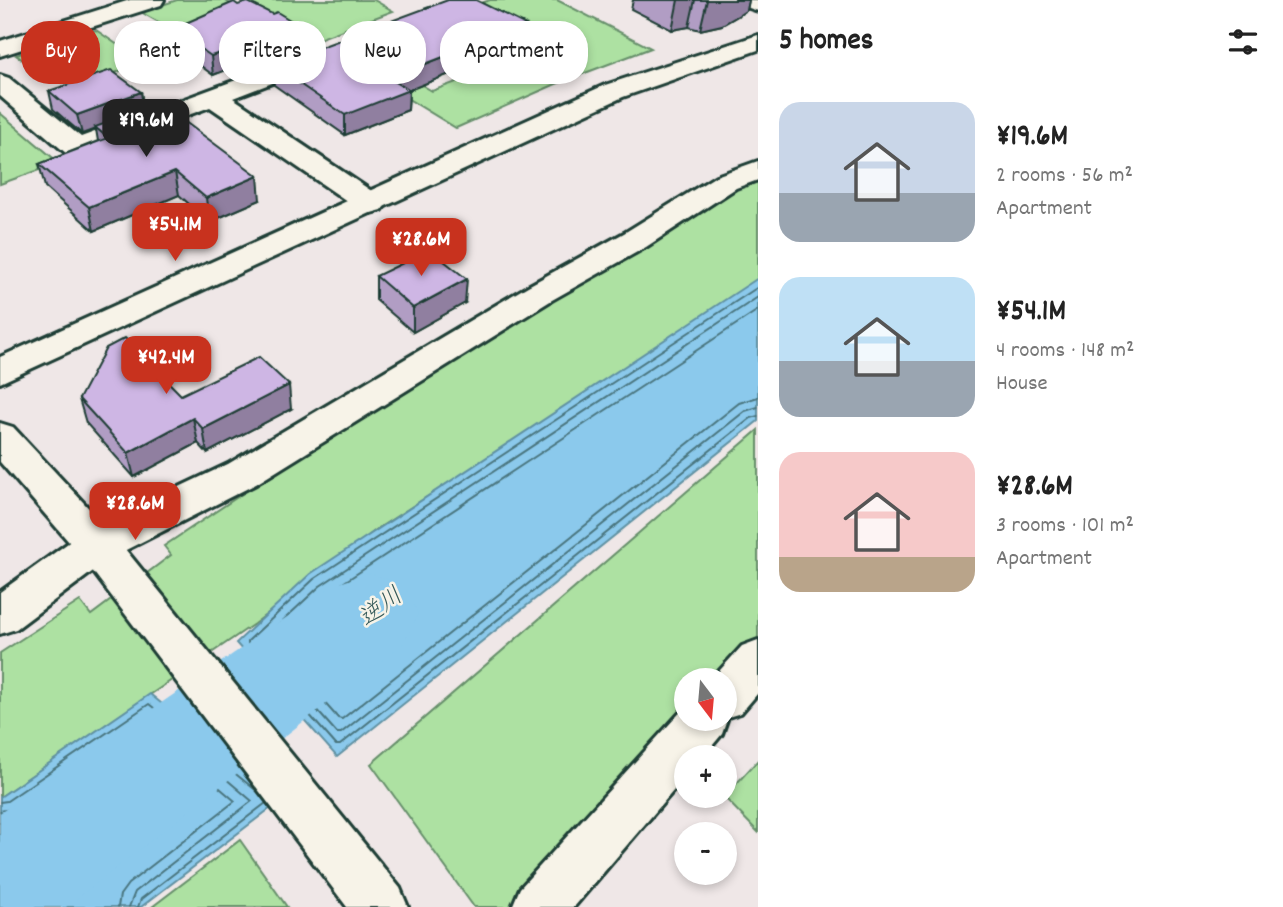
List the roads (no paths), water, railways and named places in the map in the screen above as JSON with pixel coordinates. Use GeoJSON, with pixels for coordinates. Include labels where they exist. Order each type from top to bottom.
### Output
{"type":"FeatureCollection","features":[{"type":"Feature","properties":{"kind":"street"},"geometry":{"type":"LineString","coordinates":[[0,49],[153,0]]}},
{"type":"Feature","properties":{"kind":"street"},"geometry":{"type":"LineString","coordinates":[[748,0],[758,4]]}},
{"type":"Feature","properties":{"kind":"street"},"geometry":{"type":"LineString","coordinates":[[0,371],[614,91],[758,42]]}},
{"type":"Feature","properties":{"kind":"street"},"geometry":{"type":"LineString","coordinates":[[0,83],[78,148],[340,48]]}},
{"type":"Feature","properties":{"kind":"street"},"geometry":{"type":"LineString","coordinates":[[213,97],[371,204]]}},
{"type":"Feature","properties":{"kind":"street"},"geometry":{"type":"LineString","coordinates":[[0,616],[110,562],[242,474],[540,293],[635,240],[726,182],[758,170]]}},
{"type":"Feature","properties":{"kind":"street"},"geometry":{"type":"LineString","coordinates":[[0,438],[110,562],[381,907]]}},
{"type":"Feature","properties":{"kind":"street"},"geometry":{"type":"LineString","coordinates":[[737,683],[758,660]]}},
{"type":"Feature","properties":{"kind":"street"},"geometry":{"type":"LineString","coordinates":[[539,907],[694,732]]}},
{"type":"Feature","properties":{"kind":"water"},"geometry":{"type":"Polygon","coordinates":[[[758,278],[758,421],[337,757],[236,643],[310,574],[758,278]]]}},
{"type":"Feature","properties":{"kind":"water"},"geometry":{"type":"Polygon","coordinates":[[[150,694],[280,801],[141,907],[0,907],[0,797],[150,694]]]}},
{"type":"Feature","properties":{"kind":"waterway","name":"逆川"},"geometry":{"type":"LineString","coordinates":[[0,884],[369,614]]}}]}
